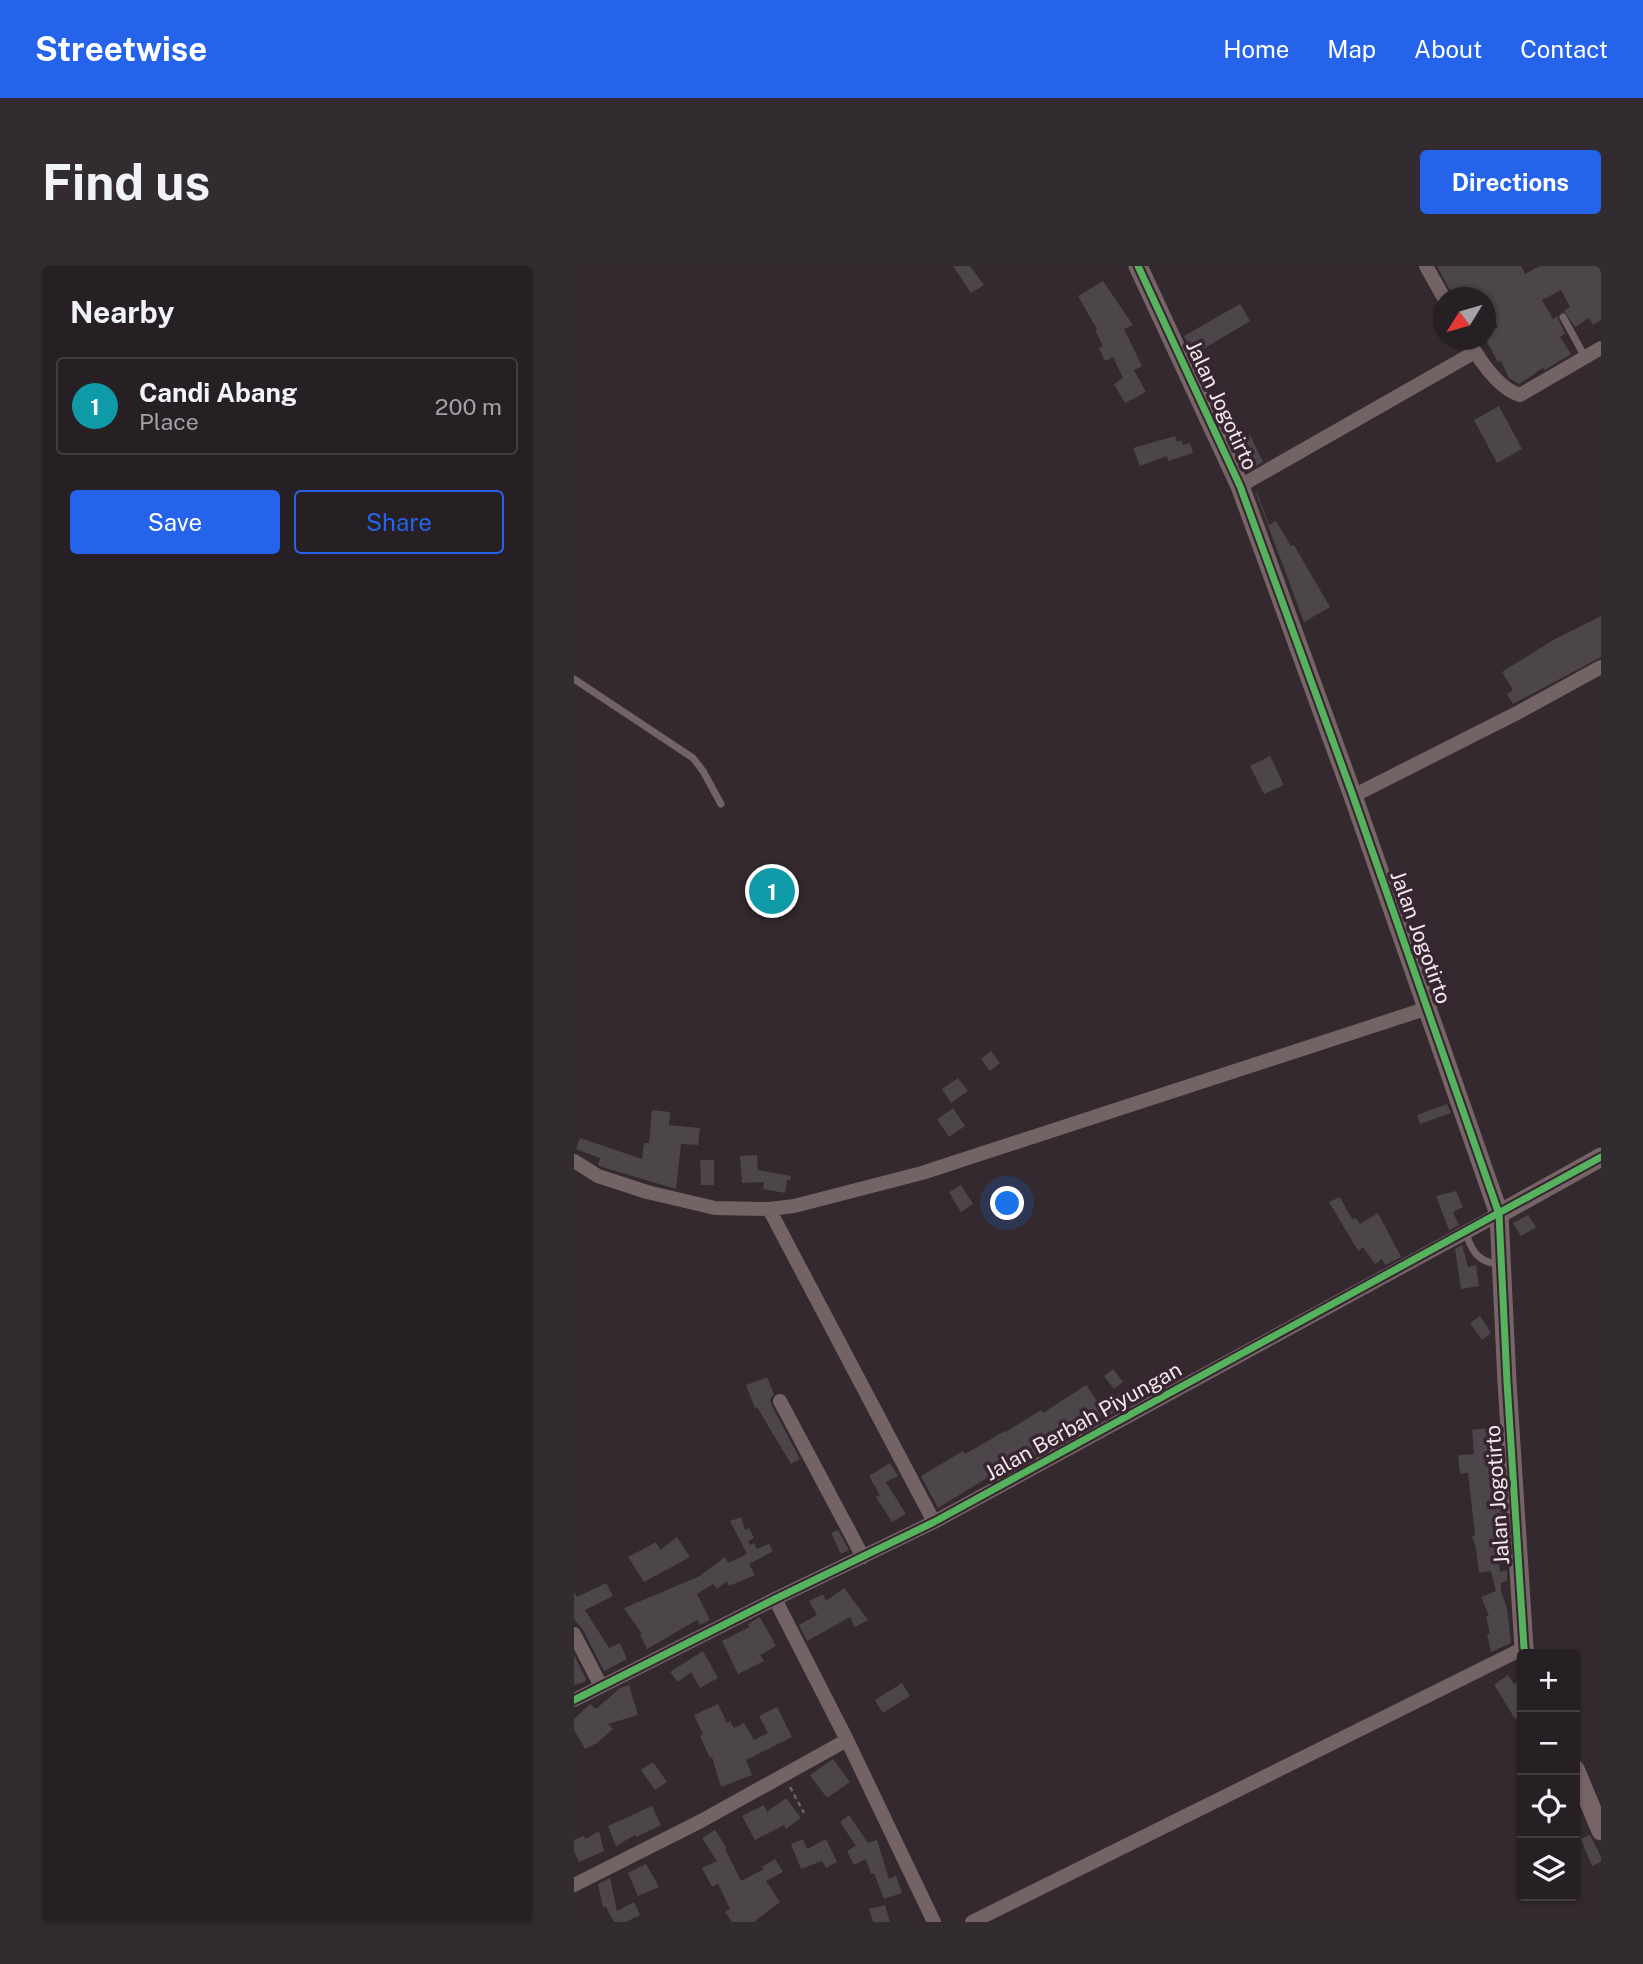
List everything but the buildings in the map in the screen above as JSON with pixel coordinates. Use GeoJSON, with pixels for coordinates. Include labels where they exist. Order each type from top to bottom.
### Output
{"type":"FeatureCollection","features":[{"type":"Feature","properties":{"kind":"street","name":"Jalan Jogotirto"},"geometry":{"type":"LineString","coordinates":[[1138,266],[1240,486],[1353,796],[1499,1214],[1525,1649]]}},
{"type":"Feature","properties":{"kind":"street"},"geometry":{"type":"LineString","coordinates":[[1426,266],[1438,287]]}},
{"type":"Feature","properties":{"kind":"street"},"geometry":{"type":"LineString","coordinates":[[1474,350],[1504,386],[1520,395],[1601,348]]}},
{"type":"Feature","properties":{"kind":"street"},"geometry":{"type":"LineString","coordinates":[[1240,486],[1464,350]]}},
{"type":"Feature","properties":{"kind":"street"},"geometry":{"type":"LineString","coordinates":[[1353,796],[1601,667]]}},
{"type":"Feature","properties":{"kind":"street"},"geometry":{"type":"LineString","coordinates":[[574,1161],[598,1176],[647,1192],[715,1208],[769,1209],[793,1206],[922,1173],[1428,1008]]}},
{"type":"Feature","properties":{"kind":"street","name":"Jalan Berbah Piyungan"},"geometry":{"type":"LineString","coordinates":[[574,1700],[934,1522],[1601,1157]]}},
{"type":"Feature","properties":{"kind":"street"},"geometry":{"type":"LineString","coordinates":[[769,1209],[934,1522]]}},
{"type":"Feature","properties":{"kind":"street"},"geometry":{"type":"LineString","coordinates":[[780,1401],[863,1557]]}},
{"type":"Feature","properties":{"kind":"street"},"geometry":{"type":"LineString","coordinates":[[775,1599],[847,1740],[934,1922]]}},
{"type":"Feature","properties":{"kind":"street"},"geometry":{"type":"LineString","coordinates":[[574,1634],[601,1686]]}},
{"type":"Feature","properties":{"kind":"street"},"geometry":{"type":"LineString","coordinates":[[972,1922],[1517,1655]]}},
{"type":"Feature","properties":{"kind":"street"},"geometry":{"type":"LineString","coordinates":[[574,1885],[701,1821],[847,1740]]}},
{"type":"Feature","properties":{"kind":"street"},"geometry":{"type":"LineString","coordinates":[[1578,1775],[1601,1831]]}},
{"type":"Feature","properties":{"kind":"lane"},"geometry":{"type":"LineString","coordinates":[[1563,317],[1585,357]]}},
{"type":"Feature","properties":{"kind":"lane"},"geometry":{"type":"LineString","coordinates":[[574,679],[693,758],[721,804]]}},
{"type":"Feature","properties":{"kind":"lane"},"geometry":{"type":"LineString","coordinates":[[1466,1233],[1477,1258],[1502,1265]]}},
{"type":"Feature","properties":{"kind":"path"},"geometry":{"type":"LineString","coordinates":[[783,1775],[804,1813]]}},
{"type":"Feature","properties":{"kind":"cycle path"},"geometry":{"type":"LineString","coordinates":[[1138,266],[1240,486],[1353,796],[1499,1214],[1524,1649]]}},
{"type":"Feature","properties":{"kind":"cycle path"},"geometry":{"type":"LineString","coordinates":[[574,1700],[934,1522],[1601,1157]]}},
{"type":"Feature","properties":{"kind":"place","name":"Candi Abang"},"geometry":{"type":"Point","coordinates":[772,891]}}]}
